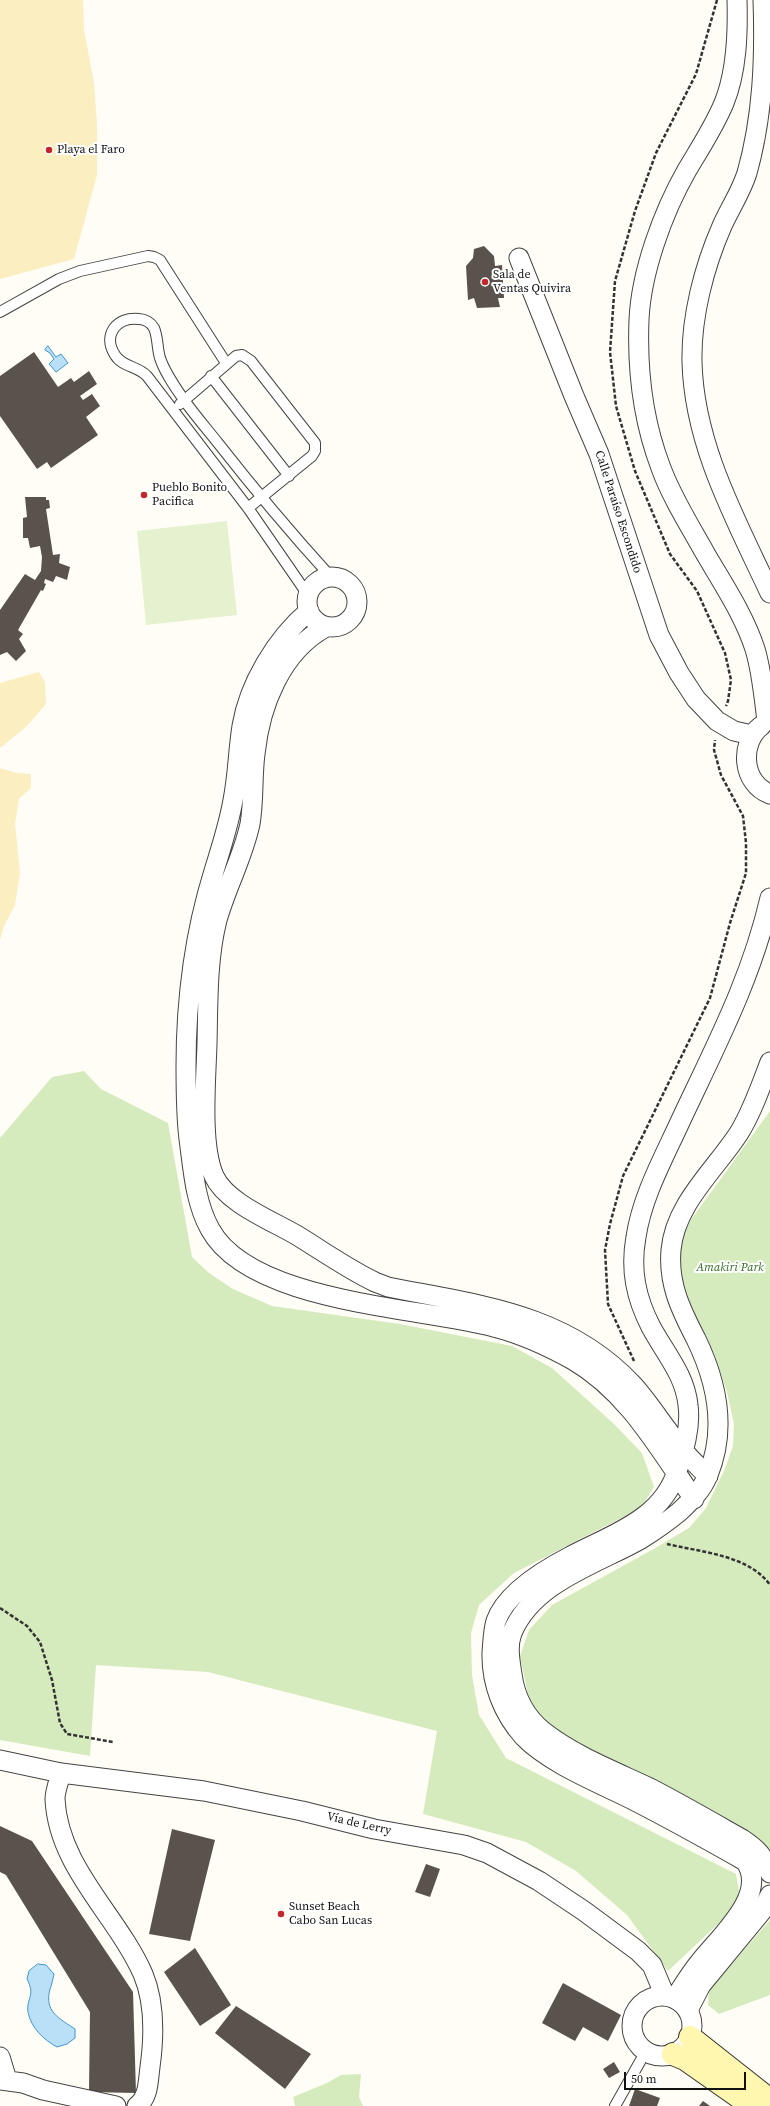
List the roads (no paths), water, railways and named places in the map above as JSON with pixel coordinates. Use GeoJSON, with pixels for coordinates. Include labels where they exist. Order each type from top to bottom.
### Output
{"type":"FeatureCollection","features":[{"type":"Feature","properties":{"kind":"street"},"geometry":{"type":"LineString","coordinates":[[737,0],[734,63],[725,101],[708,136],[686,171],[661,226],[644,285],[639,319],[640,379],[646,419],[661,468],[674,497],[742,618],[755,650],[769,721],[752,735],[747,748],[746,761],[749,774],[757,785],[770,794]]}},
{"type":"Feature","properties":{"kind":"street"},"geometry":{"type":"LineString","coordinates":[[763,0],[762,79],[758,121],[746,174],[722,227],[701,290],[692,362],[701,426],[709,453],[746,545],[770,593]]}},
{"type":"Feature","properties":{"kind":"street","name":"Calle Paraíso Escondido"},"geometry":{"type":"LineString","coordinates":[[519,258],[574,396],[599,454],[659,635],[688,686],[717,721],[734,731],[752,735]]}},
{"type":"Feature","properties":{"kind":"street"},"geometry":{"type":"LineString","coordinates":[[694,1499],[656,1442],[602,1380],[577,1362],[551,1348],[523,1336],[494,1327],[346,1298],[286,1283],[249,1267],[233,1256],[210,1230],[197,1190],[187,1121],[186,1034],[193,956],[206,898],[232,806],[242,728],[248,702],[261,673],[281,641],[308,603],[317,582],[331,577],[338,578],[352,586],[357,597],[357,609],[354,616],[341,626],[326,627],[314,633],[301,644],[287,663],[266,703],[257,737],[250,824],[218,920],[212,947],[205,1091],[207,1152],[214,1178],[227,1192],[247,1207],[363,1276],[388,1287],[494,1308],[525,1316],[590,1348],[615,1369],[638,1392],[682,1450],[708,1476]]}},
{"type":"Feature","properties":{"kind":"street"},"geometry":{"type":"LineString","coordinates":[[308,603],[315,621],[326,627]]}},
{"type":"Feature","properties":{"kind":"street"},"geometry":{"type":"LineString","coordinates":[[676,2001],[698,1963],[746,1908],[753,1890],[752,1869],[745,1862],[690,1830],[576,1772],[537,1748],[517,1727],[503,1705],[496,1687],[492,1658],[493,1631],[497,1618],[504,1607],[525,1585],[552,1566],[646,1516],[665,1495],[676,1474],[689,1422],[686,1393],[684,1382],[652,1328],[637,1292],[633,1267],[636,1235],[653,1182],[744,986],[770,898]]}},
{"type":"Feature","properties":{"kind":"street"},"geometry":{"type":"LineString","coordinates":[[770,1062],[745,1122],[717,1164],[696,1191],[676,1227],[672,1241],[671,1268],[674,1290],[682,1314],[696,1340],[716,1391],[719,1431],[708,1476],[694,1499],[667,1522],[643,1538],[559,1582],[544,1592],[520,1617],[511,1635],[509,1653],[512,1678],[521,1705],[527,1716],[543,1731],[572,1751],[654,1790],[742,1839],[753,1846],[765,1858],[770,1873]]}},
{"type":"Feature","properties":{"kind":"street","name":"Vía de Lerry"},"geometry":{"type":"LineString","coordinates":[[0,1760],[61,1773],[204,1791],[302,1811],[374,1829],[464,1845],[487,1853],[539,1881],[584,1911],[638,1951],[652,1965],[676,2001]]}},
{"type":"Feature","properties":{"kind":"street"},"geometry":{"type":"LineString","coordinates":[[61,1773],[55,1798],[58,1819],[67,1851],[128,1948],[143,1975],[148,1991],[152,2016],[151,2061],[146,2092],[143,2101],[137,2106]]}},
{"type":"Feature","properties":{"kind":"street"},"geometry":{"type":"LineString","coordinates":[[676,2001],[701,1985],[762,1911],[770,1895]]}},
{"type":"Feature","properties":{"kind":"street"},"geometry":{"type":"LineString","coordinates":[[655,1996],[676,2001],[692,2021],[690,2037],[681,2050],[673,2054],[655,2055],[646,2051],[639,2045],[634,2036],[632,2026],[634,2016],[639,2007],[646,2000],[655,1996]]}},
{"type":"Feature","properties":{"kind":"street"},"geometry":{"type":"LineString","coordinates":[[690,2037],[770,2100]]}},
{"type":"Feature","properties":{"kind":"street"},"geometry":{"type":"LineString","coordinates":[[673,2054],[685,2059],[752,2106]]}},
{"type":"Feature","properties":{"kind":"street"},"geometry":{"type":"LineString","coordinates":[[0,2057],[3,2080],[116,2106]]}},
{"type":"Feature","properties":{"kind":"lane"},"geometry":{"type":"LineString","coordinates":[[0,312],[59,279],[80,271],[136,258],[154,257],[160,260],[226,364]]}},
{"type":"Feature","properties":{"kind":"lane"},"geometry":{"type":"LineString","coordinates":[[308,603],[248,508],[174,410],[142,371],[121,362],[115,356],[111,347],[110,337],[112,329],[118,324],[136,318],[150,323],[154,329],[164,368],[185,400],[261,499],[331,577]]}},
{"type":"Feature","properties":{"kind":"lane"},"geometry":{"type":"LineString","coordinates":[[174,410],[211,376],[236,356],[242,354],[251,361],[315,443],[316,451],[312,456],[261,499],[248,508]]}},
{"type":"Feature","properties":{"kind":"lane"},"geometry":{"type":"LineString","coordinates":[[211,376],[289,476]]}},
{"type":"Feature","properties":{"kind":"lane"},"geometry":{"type":"LineString","coordinates":[[615,2106],[646,2051]]}},
{"type":"Feature","properties":{"kind":"water"},"geometry":{"type":"Polygon","coordinates":[[[48,346],[56,357],[61,354],[68,363],[56,372],[49,364],[54,359],[50,353],[45,350],[48,346]]]}},
{"type":"Feature","properties":{"kind":"water"},"geometry":{"type":"Polygon","coordinates":[[[38,1964],[46,1965],[54,1974],[49,1997],[51,2009],[58,2018],[75,2029],[75,2038],[67,2044],[57,2047],[47,2041],[39,2033],[32,2023],[28,2012],[31,1989],[27,1979],[29,1971],[38,1964]]]}},
{"type":"Feature","properties":{"kind":"place","name":"Playa el Faro"},"geometry":{"type":"Point","coordinates":[49,150]}},
{"type":"Feature","properties":{"kind":"place","name":"Sala de Ventas Quivira"},"geometry":{"type":"Point","coordinates":[485,282]}},
{"type":"Feature","properties":{"kind":"place","name":"Pueblo Bonito Pacifica"},"geometry":{"type":"Point","coordinates":[144,495]}},
{"type":"Feature","properties":{"kind":"place","name":"Sunset Beach Cabo San Lucas"},"geometry":{"type":"Point","coordinates":[281,1914]}},
{"type":"Feature","properties":{"kind":"park label","name":"Amakiri Park"},"geometry":{"type":"Point","coordinates":[730,1268]}}]}
